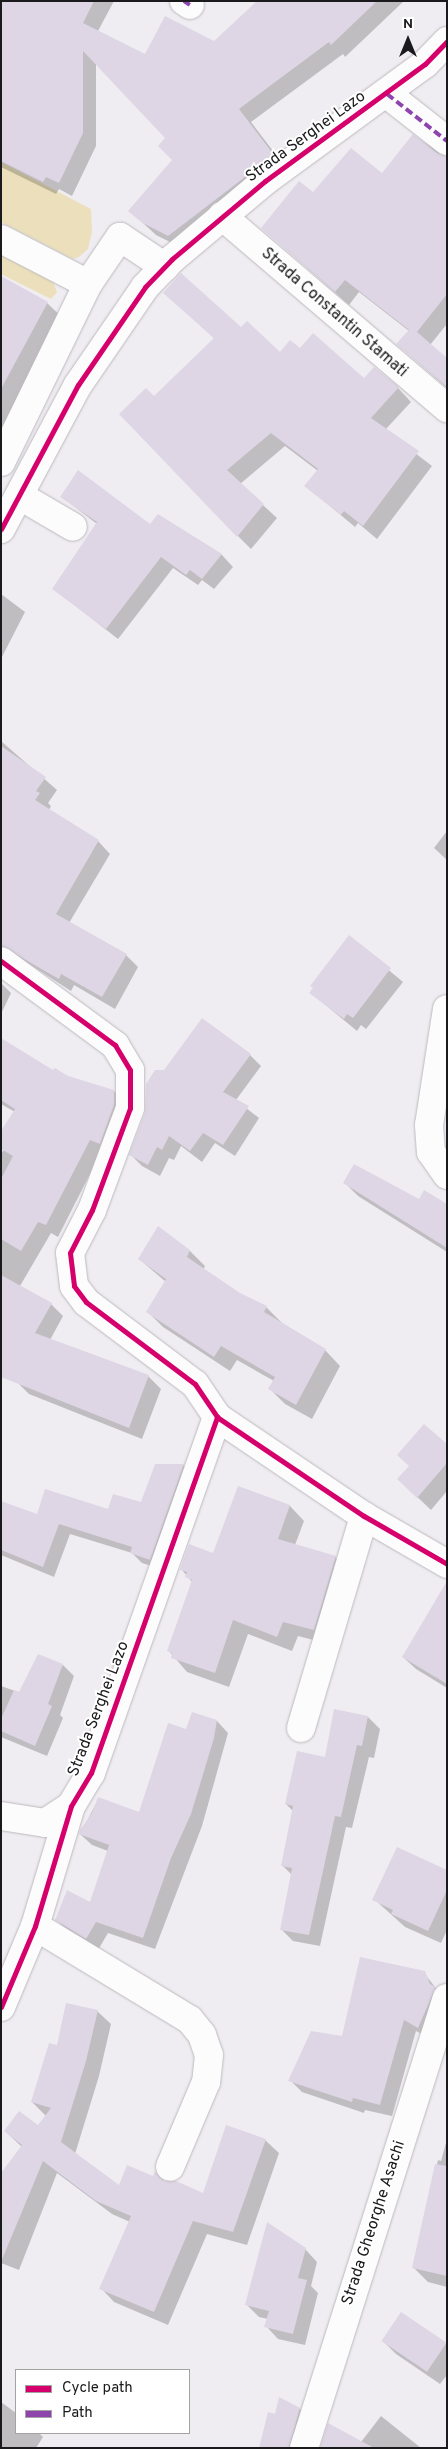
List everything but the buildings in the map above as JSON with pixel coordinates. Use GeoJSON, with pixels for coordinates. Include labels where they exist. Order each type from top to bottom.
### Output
{"type":"FeatureCollection","features":[{"type":"Feature","properties":{"kind":"street","name":"Strada Serghei Lazo"},"geometry":{"type":"LineString","coordinates":[[1,529],[78,385],[145,287],[222,216],[265,180],[387,94],[425,64],[447,41]]}},
{"type":"Feature","properties":{"kind":"street","name":"Strada Serghei Lazo"},"geometry":{"type":"LineString","coordinates":[[387,94],[447,141]]}},
{"type":"Feature","properties":{"kind":"street","name":"Strada Constantin Stamati"},"geometry":{"type":"LineString","coordinates":[[222,216],[447,408]]}},
{"type":"Feature","properties":{"kind":"street"},"geometry":{"type":"LineString","coordinates":[[1,462],[88,284],[120,237],[165,267]]}},
{"type":"Feature","properties":{"kind":"street"},"geometry":{"type":"LineString","coordinates":[[1,239],[88,284]]}},
{"type":"Feature","properties":{"kind":"street"},"geometry":{"type":"LineString","coordinates":[[20,496],[73,527]]}},
{"type":"Feature","properties":{"kind":"street"},"geometry":{"type":"LineString","coordinates":[[1,960],[115,1045],[130,1070],[130,1108],[92,1210],[70,1252],[74,1286],[86,1302],[195,1384],[217,1418],[364,1516],[447,1564]]}},
{"type":"Feature","properties":{"kind":"street"},"geometry":{"type":"LineString","coordinates":[[447,1009],[429,1125],[431,1152],[447,1175]]}},
{"type":"Feature","properties":{"kind":"street","name":"Strada Serghei Lazo"},"geometry":{"type":"LineString","coordinates":[[1,2007],[35,1926],[71,1806],[90,1773],[217,1418]]}},
{"type":"Feature","properties":{"kind":"street"},"geometry":{"type":"LineString","coordinates":[[301,1728],[364,1516]]}},
{"type":"Feature","properties":{"kind":"street"},"geometry":{"type":"LineString","coordinates":[[1,1816],[45,1823],[71,1806]]}},
{"type":"Feature","properties":{"kind":"street"},"geometry":{"type":"LineString","coordinates":[[35,1926],[190,2020],[202,2035],[209,2055],[206,2082],[170,2167]]}},
{"type":"Feature","properties":{"kind":"street","name":"Strada Gheorghe Asachi"},"geometry":{"type":"LineString","coordinates":[[304,2448],[447,1998]]}},
{"type":"Feature","properties":{"kind":"shaded area"},"geometry":{"type":"Polygon","coordinates":[[[1,162],[91,209],[92,232],[88,249],[79,257],[73,259],[1,222],[1,162]]]}},
{"type":"Feature","properties":{"kind":"shaded area"},"geometry":{"type":"Polygon","coordinates":[[[1,252],[53,281],[57,292],[51,299],[1,274],[1,252]]]}},
{"type":"Feature","properties":{"kind":"marked path"},"geometry":{"type":"LineString","coordinates":[[184,1],[190,5]]}},
{"type":"Feature","properties":{"kind":"marked path"},"geometry":{"type":"LineString","coordinates":[[387,94],[447,141]]}},
{"type":"Feature","properties":{"kind":"cycle path"},"geometry":{"type":"LineString","coordinates":[[1,529],[78,385],[145,287],[172,259],[265,181],[425,64],[447,41]]}},
{"type":"Feature","properties":{"kind":"cycle path"},"geometry":{"type":"LineString","coordinates":[[1,961],[115,1045],[130,1070],[130,1108],[92,1210],[70,1253],[74,1286],[86,1302],[195,1384],[217,1417],[364,1516],[447,1564]]}},
{"type":"Feature","properties":{"kind":"cycle path"},"geometry":{"type":"LineString","coordinates":[[1,2007],[35,1926],[71,1806],[91,1773],[217,1417]]}}]}
